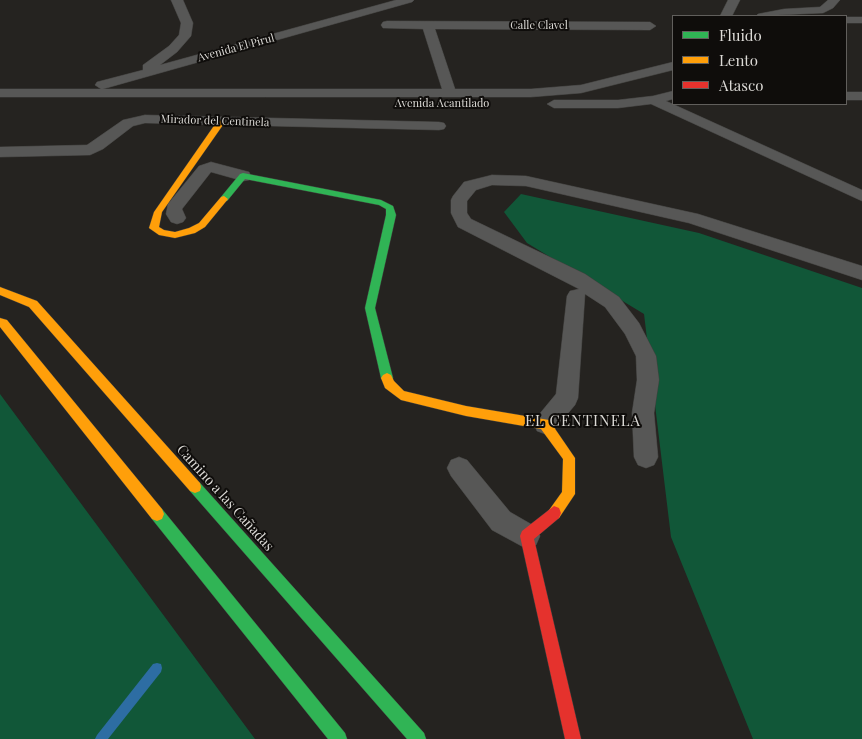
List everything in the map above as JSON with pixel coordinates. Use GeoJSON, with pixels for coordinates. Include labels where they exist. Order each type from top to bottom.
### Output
{"type":"FeatureCollection","features":[{"type":"Feature","properties":{"kind":"street"},"geometry":{"type":"LineString","coordinates":[[138,75],[162,58],[185,36],[187,23],[177,0]]}},
{"type":"Feature","properties":{"kind":"street","name":"Avenida El Pirul"},"geometry":{"type":"LineString","coordinates":[[71,97],[138,75],[408,0]]}},
{"type":"Feature","properties":{"kind":"street"},"geometry":{"type":"LineString","coordinates":[[726,15],[734,0]]}},
{"type":"Feature","properties":{"kind":"street"},"geometry":{"type":"LineString","coordinates":[[769,15],[823,10],[834,0]]}},
{"type":"Feature","properties":{"kind":"street"},"geometry":{"type":"LineString","coordinates":[[847,20],[862,20]]}},
{"type":"Feature","properties":{"kind":"street","name":"Calle Clavel"},"geometry":{"type":"LineString","coordinates":[[386,25],[650,26]]}},
{"type":"Feature","properties":{"kind":"street"},"geometry":{"type":"LineString","coordinates":[[428,25],[450,94]]}},
{"type":"Feature","properties":{"kind":"street","name":"Avenida Acantilado"},"geometry":{"type":"LineString","coordinates":[[0,102],[71,97],[450,94],[564,91],[672,66]]}},
{"type":"Feature","properties":{"kind":"street"},"geometry":{"type":"LineString","coordinates":[[620,79],[672,89]]}},
{"type":"Feature","properties":{"kind":"street","name":"Avenida Acantilado"},"geometry":{"type":"LineString","coordinates":[[0,93],[330,116],[618,104],[653,100],[672,95]]}},
{"type":"Feature","properties":{"kind":"street"},"geometry":{"type":"LineString","coordinates":[[847,96],[862,96]]}},
{"type":"Feature","properties":{"kind":"street"},"geometry":{"type":"LineString","coordinates":[[653,100],[862,196]]}},
{"type":"Feature","properties":{"kind":"street","name":"Mirador del Centinela"},"geometry":{"type":"LineString","coordinates":[[0,152],[90,150],[135,120],[221,122],[330,116],[439,126]]}},
{"type":"Feature","properties":{"kind":"street"},"geometry":{"type":"LineString","coordinates":[[221,122],[158,212],[154,228],[162,233],[175,235],[192,231],[202,225],[243,176]]}},
{"type":"Feature","properties":{"kind":"street"},"geometry":{"type":"LineString","coordinates":[[177,218],[174,214],[174,208],[205,168],[211,167],[243,176],[381,203],[390,208],[391,215],[370,308],[389,384],[401,395],[466,411],[545,424],[569,458],[568,494],[550,518],[527,536]]}},
{"type":"Feature","properties":{"kind":"street"},"geometry":{"type":"LineString","coordinates":[[646,457],[643,413],[648,380],[646,356],[632,330],[612,302],[578,279],[464,222],[459,213],[459,200],[470,186],[492,180],[526,181],[692,218],[862,272]]}},
{"type":"Feature","properties":{"kind":"street","name":"Camino a las Cañadas"},"geometry":{"type":"LineString","coordinates":[[0,291],[32,304],[418,739]]}},
{"type":"Feature","properties":{"kind":"street"},"geometry":{"type":"LineString","coordinates":[[545,424],[567,398],[577,296]]}},
{"type":"Feature","properties":{"kind":"street"},"geometry":{"type":"LineString","coordinates":[[0,322],[3,323],[339,739]]}},
{"type":"Feature","properties":{"kind":"street"},"geometry":{"type":"LineString","coordinates":[[459,468],[500,521],[527,536],[573,739]]}},
{"type":"Feature","properties":{"kind":"green space"},"geometry":{"type":"Polygon","coordinates":[[[521,194],[699,233],[862,288],[862,739],[753,739],[671,537],[644,314],[527,243],[504,212],[521,194]]]}},
{"type":"Feature","properties":{"kind":"green space"},"geometry":{"type":"Polygon","coordinates":[[[0,394],[255,739],[0,739],[0,394]]]}},
{"type":"Feature","properties":{"kind":"waterway"},"geometry":{"type":"LineString","coordinates":[[101,739],[157,668]]}},
{"type":"Feature","properties":{"kind":"traffic: fast"},"geometry":{"type":"LineString","coordinates":[[224,199],[243,176],[381,203],[390,208],[391,215],[370,308],[387,378]]}},
{"type":"Feature","properties":{"kind":"traffic: fast"},"geometry":{"type":"LineString","coordinates":[[195,487],[418,739]]}},
{"type":"Feature","properties":{"kind":"traffic: fast"},"geometry":{"type":"LineString","coordinates":[[157,514],[339,739]]}},
{"type":"Feature","properties":{"kind":"traffic: slow"},"geometry":{"type":"LineString","coordinates":[[221,122],[158,212],[154,228],[162,233],[175,235],[192,231],[202,225],[224,199]]}},
{"type":"Feature","properties":{"kind":"traffic: slow"},"geometry":{"type":"LineString","coordinates":[[0,291],[33,304],[195,487]]}},
{"type":"Feature","properties":{"kind":"traffic: slow"},"geometry":{"type":"LineString","coordinates":[[0,322],[3,323],[157,514]]}},
{"type":"Feature","properties":{"kind":"traffic: slow"},"geometry":{"type":"LineString","coordinates":[[387,378],[389,384],[401,395],[466,411],[545,424],[569,458],[568,494],[554,513]]}},
{"type":"Feature","properties":{"kind":"traffic: jam"},"geometry":{"type":"LineString","coordinates":[[554,513],[527,536],[573,739]]}},
{"type":"Feature","properties":{"kind":"district","name":"EL CENTINELA"},"geometry":{"type":"Point","coordinates":[583,421]}}]}
